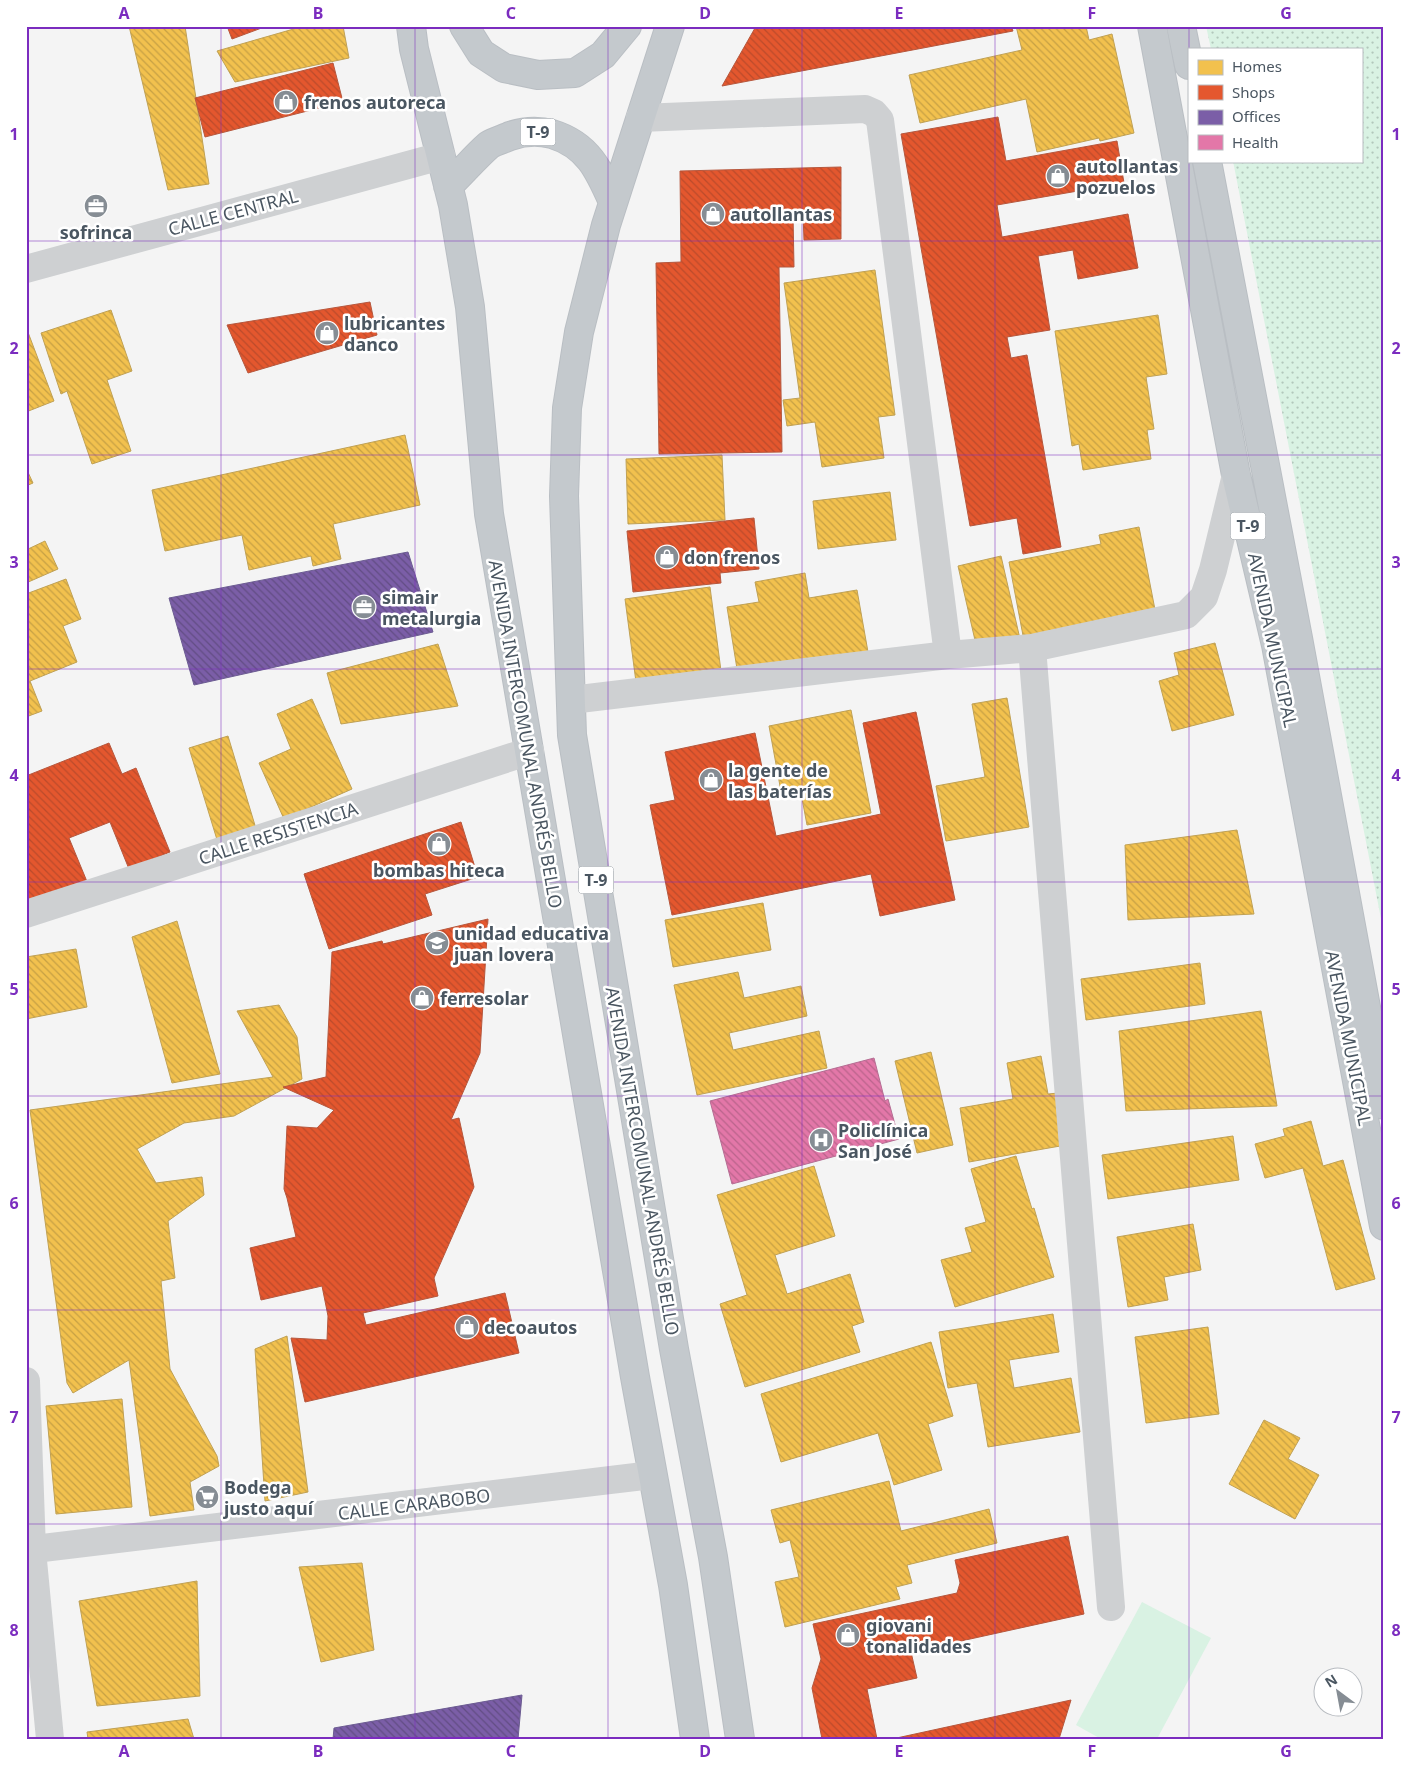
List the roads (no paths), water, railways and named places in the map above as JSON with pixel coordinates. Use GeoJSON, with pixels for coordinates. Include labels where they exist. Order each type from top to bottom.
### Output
{"type":"FeatureCollection","features":[{"type":"Feature","properties":{"kind":"highway","name":"AVENIDA INTERCOMUNAL ANDRÉS BELLO"},"geometry":{"type":"LineString","coordinates":[[411,26],[414,49],[448,186],[470,307],[489,514],[652,1475],[673,1586],[695,1739]]}},
{"type":"Feature","properties":{"kind":"highway"},"geometry":{"type":"LineString","coordinates":[[464,26],[481,53],[504,68],[538,74],[574,73],[603,55],[627,26]]}},
{"type":"Feature","properties":{"kind":"highway","name":"AVENIDA INTERCOMUNAL ANDRÉS BELLO"},"geometry":{"type":"LineString","coordinates":[[670,26],[613,202],[579,332],[567,408],[564,496],[570,700],[575,754],[674,1349],[713,1557],[740,1739]]}},
{"type":"Feature","properties":{"kind":"highway","name":"AVENIDA MUNICIPAL"},"geometry":{"type":"LineString","coordinates":[[1152,26],[1236,475],[1276,645],[1357,1022],[1384,1105]]}},
{"type":"Feature","properties":{"kind":"highway"},"geometry":{"type":"LineString","coordinates":[[1181,26],[1188,60]]}},
{"type":"Feature","properties":{"kind":"highway","name":"T-9"},"geometry":{"type":"LineString","coordinates":[[448,186],[491,144],[522,131],[544,132],[566,138],[578,146],[593,162],[613,202]]}},
{"type":"Feature","properties":{"kind":"highway","name":"AVENIDA MUNICIPAL"},"geometry":{"type":"LineString","coordinates":[[1207,162],[1300,648],[1357,1022],[1384,1226]]}},
{"type":"Feature","properties":{"kind":"street"},"geometry":{"type":"LineString","coordinates":[[640,118],[865,108],[874,113],[880,120],[948,655]]}},
{"type":"Feature","properties":{"kind":"street","name":"CALLE CENTRAL"},"geometry":{"type":"LineString","coordinates":[[26,269],[441,156]]}},
{"type":"Feature","properties":{"kind":"street"},"geometry":{"type":"LineString","coordinates":[[570,700],[948,655],[1032,648],[1186,615],[1204,597],[1213,570],[1236,475]]}},
{"type":"Feature","properties":{"kind":"street"},"geometry":{"type":"LineString","coordinates":[[1032,648],[1111,1608]]}},
{"type":"Feature","properties":{"kind":"street","name":"CALLE RESISTENCIA"},"geometry":{"type":"LineString","coordinates":[[26,914],[530,751]]}},
{"type":"Feature","properties":{"kind":"street"},"geometry":{"type":"LineString","coordinates":[[26,1381],[29,1550],[50,1739]]}},
{"type":"Feature","properties":{"kind":"street","name":"CALLE CARABOBO"},"geometry":{"type":"LineString","coordinates":[[29,1550],[652,1475]]}},
{"type":"Feature","properties":{"kind":"place","name":"frenos autoreca"},"geometry":{"type":"Point","coordinates":[286,102]}},
{"type":"Feature","properties":{"kind":"place","name":"autollantas pozuelos"},"geometry":{"type":"Point","coordinates":[1058,176]}},
{"type":"Feature","properties":{"kind":"place","name":"sofrinca"},"geometry":{"type":"Point","coordinates":[96,206]}},
{"type":"Feature","properties":{"kind":"place","name":"autollantas"},"geometry":{"type":"Point","coordinates":[713,214]}},
{"type":"Feature","properties":{"kind":"place","name":"lubricantes danco"},"geometry":{"type":"Point","coordinates":[327,333]}},
{"type":"Feature","properties":{"kind":"place","name":"don frenos"},"geometry":{"type":"Point","coordinates":[667,557]}},
{"type":"Feature","properties":{"kind":"place","name":"simair metalurgia"},"geometry":{"type":"Point","coordinates":[364,607]}},
{"type":"Feature","properties":{"kind":"place","name":"la gente de las baterías"},"geometry":{"type":"Point","coordinates":[711,780]}},
{"type":"Feature","properties":{"kind":"place","name":"bombas hiteca"},"geometry":{"type":"Point","coordinates":[439,844]}},
{"type":"Feature","properties":{"kind":"place","name":"unidad educativa juan lovera"},"geometry":{"type":"Point","coordinates":[437,943]}},
{"type":"Feature","properties":{"kind":"place","name":"ferresolar"},"geometry":{"type":"Point","coordinates":[422,998]}},
{"type":"Feature","properties":{"kind":"place","name":"Policlínica San José"},"geometry":{"type":"Point","coordinates":[821,1140]}},
{"type":"Feature","properties":{"kind":"place","name":"decoautos"},"geometry":{"type":"Point","coordinates":[467,1327]}},
{"type":"Feature","properties":{"kind":"place","name":"Bodega justo aquí"},"geometry":{"type":"Point","coordinates":[207,1497]}},
{"type":"Feature","properties":{"kind":"place","name":"giovani tonalidades"},"geometry":{"type":"Point","coordinates":[848,1635]}}]}
